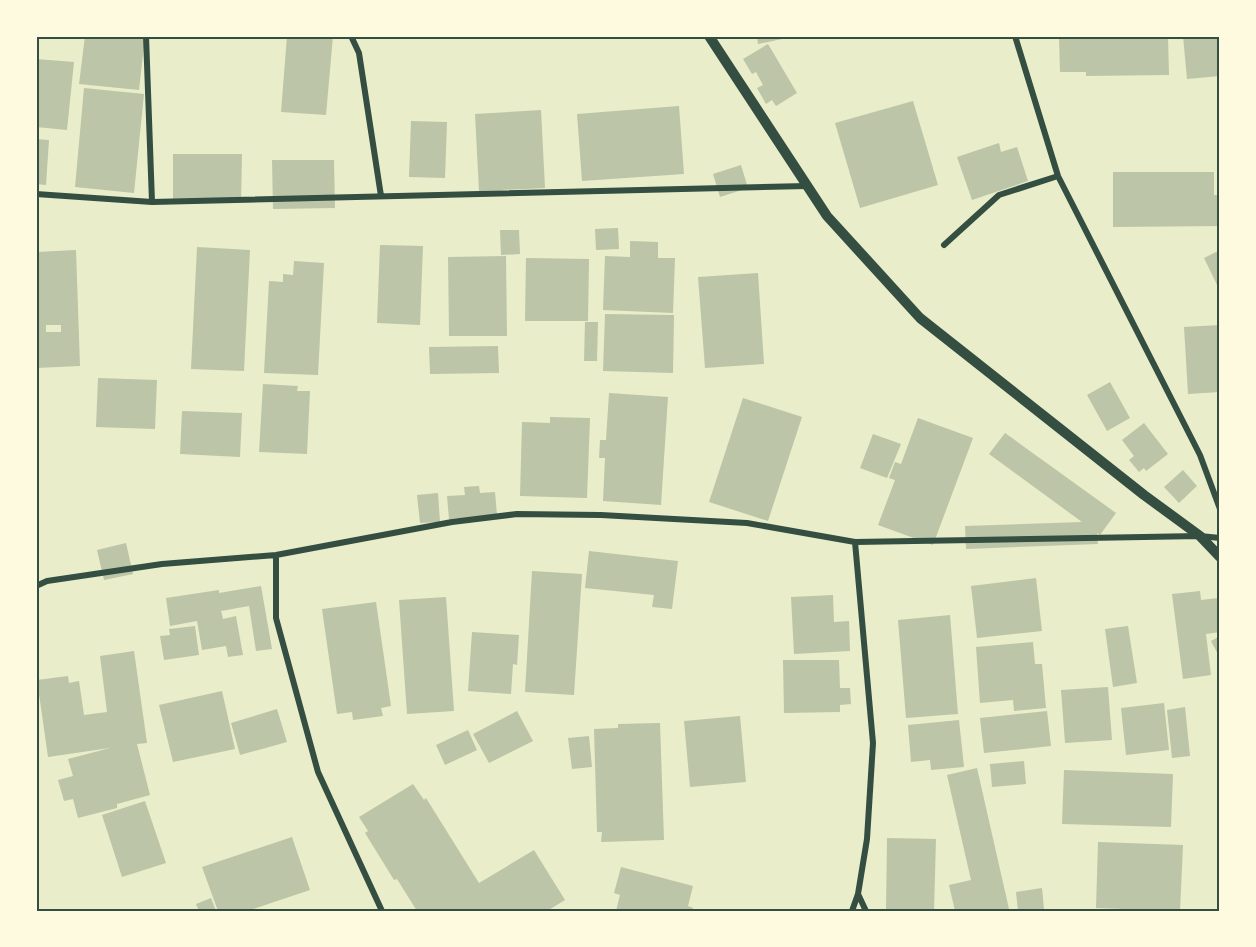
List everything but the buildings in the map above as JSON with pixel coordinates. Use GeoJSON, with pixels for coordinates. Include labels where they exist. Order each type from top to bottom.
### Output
{"type":"FeatureCollection","features":[{"type":"Feature","properties":{"kind":"street"},"geometry":{"type":"LineString","coordinates":[[146,36],[152,202]]}},
{"type":"Feature","properties":{"kind":"street"},"geometry":{"type":"LineString","coordinates":[[351,36],[359,53],[381,196]]}},
{"type":"Feature","properties":{"kind":"street"},"geometry":{"type":"LineString","coordinates":[[709,36],[826,216],[920,318],[1144,495],[1200,536],[1220,557]]}},
{"type":"Feature","properties":{"kind":"street"},"geometry":{"type":"LineString","coordinates":[[1015,36],[1058,176],[1200,455],[1220,509]]}},
{"type":"Feature","properties":{"kind":"street"},"geometry":{"type":"LineString","coordinates":[[944,245],[999,195],[1058,176]]}},
{"type":"Feature","properties":{"kind":"street"},"geometry":{"type":"LineString","coordinates":[[36,194],[152,202],[807,186]]}},
{"type":"Feature","properties":{"kind":"street"},"geometry":{"type":"LineString","coordinates":[[36,586],[47,581],[162,564],[276,555],[452,522],[517,514],[601,515],[747,523],[855,542],[1200,536],[1220,538]]}},
{"type":"Feature","properties":{"kind":"street"},"geometry":{"type":"LineString","coordinates":[[852,911],[858,894],[867,838],[873,743],[855,542]]}},
{"type":"Feature","properties":{"kind":"street"},"geometry":{"type":"LineString","coordinates":[[276,555],[276,618],[318,772],[382,911]]}},
{"type":"Feature","properties":{"kind":"street"},"geometry":{"type":"LineString","coordinates":[[858,894],[866,911]]}}]}
